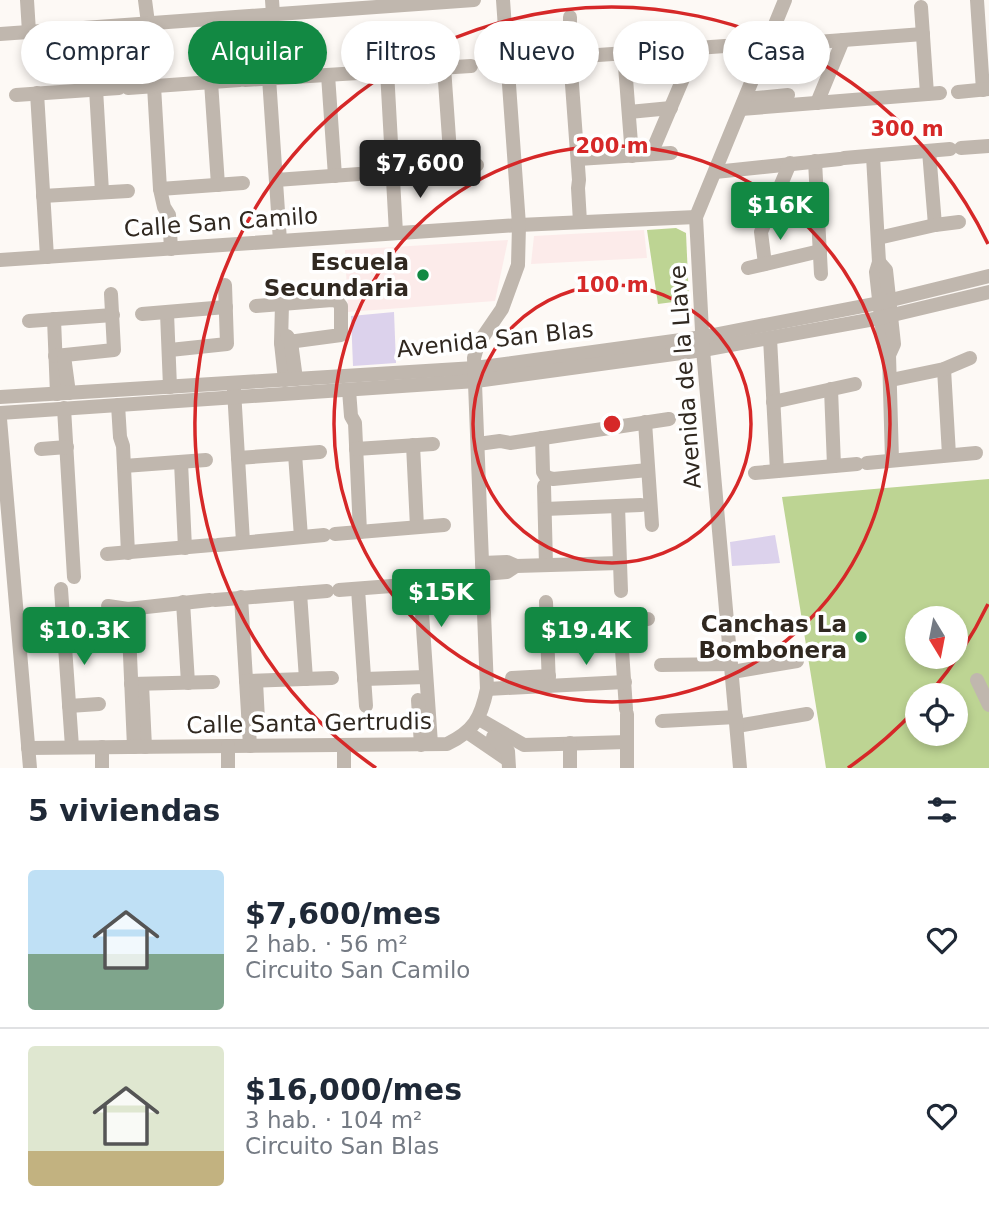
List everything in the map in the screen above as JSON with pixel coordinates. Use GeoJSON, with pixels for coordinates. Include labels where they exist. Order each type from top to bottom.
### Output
{"type":"FeatureCollection","features":[{"type":"Feature","properties":{"kind":"street"},"geometry":{"type":"LineString","coordinates":[[27,0],[31,21]]}},
{"type":"Feature","properties":{"kind":"street"},"geometry":{"type":"LineString","coordinates":[[34,21],[35,0]]}},
{"type":"Feature","properties":{"kind":"street"},"geometry":{"type":"LineString","coordinates":[[145,0],[151,21]]}},
{"type":"Feature","properties":{"kind":"street"},"geometry":{"type":"LineString","coordinates":[[152,21],[155,0]]}},
{"type":"Feature","properties":{"kind":"street"},"geometry":{"type":"LineString","coordinates":[[166,21],[268,7],[474,0]]}},
{"type":"Feature","properties":{"kind":"street"},"geometry":{"type":"LineString","coordinates":[[476,722],[487,685],[474,358],[478,344],[502,309],[518,265],[519,225],[503,0]]}},
{"type":"Feature","properties":{"kind":"street","name":"Avenida de la Llave"},"geometry":{"type":"LineString","coordinates":[[740,768],[703,344],[696,217],[785,0]]}},
{"type":"Feature","properties":{"kind":"street"},"geometry":{"type":"LineString","coordinates":[[977,0],[985,30]]}},
{"type":"Feature","properties":{"kind":"street"},"geometry":{"type":"LineString","coordinates":[[958,92],[986,90],[986,0]]}},
{"type":"Feature","properties":{"kind":"street"},"geometry":{"type":"LineString","coordinates":[[743,104],[933,94],[921,7]]}},
{"type":"Feature","properties":{"kind":"street"},"geometry":{"type":"LineString","coordinates":[[0,34],[21,33]]}},
{"type":"Feature","properties":{"kind":"street"},"geometry":{"type":"LineString","coordinates":[[830,42],[923,34]]}},
{"type":"Feature","properties":{"kind":"street"},"geometry":{"type":"LineString","coordinates":[[819,98],[843,40]]}},
{"type":"Feature","properties":{"kind":"street"},"geometry":{"type":"LineString","coordinates":[[460,66],[471,66]]}},
{"type":"Feature","properties":{"kind":"street"},"geometry":{"type":"LineString","coordinates":[[335,176],[328,75],[341,74]]}},
{"type":"Feature","properties":{"kind":"street"},"geometry":{"type":"LineString","coordinates":[[16,94],[188,84]]}},
{"type":"Feature","properties":{"kind":"street"},"geometry":{"type":"LineString","coordinates":[[211,84],[218,185]]}},
{"type":"Feature","properties":{"kind":"street"},"geometry":{"type":"LineString","coordinates":[[270,84],[284,241]]}},
{"type":"Feature","properties":{"kind":"street"},"geometry":{"type":"LineString","coordinates":[[388,84],[400,233]]}},
{"type":"Feature","properties":{"kind":"street"},"geometry":{"type":"LineString","coordinates":[[445,84],[452,167]]}},
{"type":"Feature","properties":{"kind":"street"},"geometry":{"type":"LineString","coordinates":[[572,84],[579,180],[587,187],[585,222]]}},
{"type":"Feature","properties":{"kind":"street"},"geometry":{"type":"LineString","coordinates":[[627,84],[632,156]]}},
{"type":"Feature","properties":{"kind":"street"},"geometry":{"type":"LineString","coordinates":[[652,155],[681,84]]}},
{"type":"Feature","properties":{"kind":"street"},"geometry":{"type":"LineString","coordinates":[[153,86],[160,189],[164,208],[169,215],[168,249]]}},
{"type":"Feature","properties":{"kind":"street"},"geometry":{"type":"LineString","coordinates":[[96,89],[102,192]]}},
{"type":"Feature","properties":{"kind":"street"},"geometry":{"type":"LineString","coordinates":[[37,93],[51,257]]}},
{"type":"Feature","properties":{"kind":"street"},"geometry":{"type":"LineString","coordinates":[[629,112],[671,108]]}},
{"type":"Feature","properties":{"kind":"street"},"geometry":{"type":"LineString","coordinates":[[716,168],[757,169],[763,165],[955,148],[989,150]]}},
{"type":"Feature","properties":{"kind":"street"},"geometry":{"type":"LineString","coordinates":[[929,151],[935,225]]}},
{"type":"Feature","properties":{"kind":"street"},"geometry":{"type":"LineString","coordinates":[[578,159],[671,153]]}},
{"type":"Feature","properties":{"kind":"street"},"geometry":{"type":"LineString","coordinates":[[873,156],[879,262],[886,270],[884,345],[889,355],[891,380],[892,460]]}},
{"type":"Feature","properties":{"kind":"street"},"geometry":{"type":"LineString","coordinates":[[815,161],[821,274]]}},
{"type":"Feature","properties":{"kind":"street"},"geometry":{"type":"LineString","coordinates":[[765,264],[761,232],[790,163]]}},
{"type":"Feature","properties":{"kind":"street"},"geometry":{"type":"LineString","coordinates":[[396,171],[477,165]]}},
{"type":"Feature","properties":{"kind":"street"},"geometry":{"type":"LineString","coordinates":[[280,180],[359,174]]}},
{"type":"Feature","properties":{"kind":"street"},"geometry":{"type":"LineString","coordinates":[[160,189],[243,183]]}},
{"type":"Feature","properties":{"kind":"street"},"geometry":{"type":"LineString","coordinates":[[47,195],[128,191]]}},
{"type":"Feature","properties":{"kind":"street","name":"Calle San Camilo"},"geometry":{"type":"LineString","coordinates":[[0,260],[519,225],[696,217]]}},
{"type":"Feature","properties":{"kind":"street"},"geometry":{"type":"LineString","coordinates":[[878,238],[959,222]]}},
{"type":"Feature","properties":{"kind":"street"},"geometry":{"type":"LineString","coordinates":[[748,268],[820,251]]}},
{"type":"Feature","properties":{"kind":"street","name":"Avenida San Blas"},"geometry":{"type":"LineString","coordinates":[[703,344],[989,276]]}},
{"type":"Feature","properties":{"kind":"street"},"geometry":{"type":"LineString","coordinates":[[174,350],[227,344],[225,285]]}},
{"type":"Feature","properties":{"kind":"street","name":"Avenida San Blas"},"geometry":{"type":"LineString","coordinates":[[0,397],[176,386],[237,390],[354,389],[703,344],[771,338],[885,317],[989,292]]}},
{"type":"Feature","properties":{"kind":"street"},"geometry":{"type":"LineString","coordinates":[[60,356],[114,350],[111,294]]}},
{"type":"Feature","properties":{"kind":"street"},"geometry":{"type":"LineString","coordinates":[[257,306],[332,300],[341,306],[341,335],[285,338]]}},
{"type":"Feature","properties":{"kind":"street"},"geometry":{"type":"LineString","coordinates":[[282,304],[290,379]]}},
{"type":"Feature","properties":{"kind":"street"},"geometry":{"type":"LineString","coordinates":[[142,314],[226,307]]}},
{"type":"Feature","properties":{"kind":"street"},"geometry":{"type":"LineString","coordinates":[[167,313],[174,350],[176,386]]}},
{"type":"Feature","properties":{"kind":"street"},"geometry":{"type":"LineString","coordinates":[[29,321],[113,315]]}},
{"type":"Feature","properties":{"kind":"street"},"geometry":{"type":"LineString","coordinates":[[54,319],[63,393]]}},
{"type":"Feature","properties":{"kind":"street"},"geometry":{"type":"LineString","coordinates":[[771,338],[777,471]]}},
{"type":"Feature","properties":{"kind":"street"},"geometry":{"type":"LineString","coordinates":[[891,380],[944,369],[970,358]]}},
{"type":"Feature","properties":{"kind":"street"},"geometry":{"type":"LineString","coordinates":[[944,369],[949,455]]}},
{"type":"Feature","properties":{"kind":"street","name":"Avenida San Blas"},"geometry":{"type":"LineString","coordinates":[[0,413],[123,405],[237,390],[290,379],[475,375]]}},
{"type":"Feature","properties":{"kind":"street"},"geometry":{"type":"LineString","coordinates":[[774,402],[855,384]]}},
{"type":"Feature","properties":{"kind":"street"},"geometry":{"type":"LineString","coordinates":[[354,389],[351,416],[355,423],[360,532]]}},
{"type":"Feature","properties":{"kind":"street"},"geometry":{"type":"LineString","coordinates":[[831,389],[834,466]]}},
{"type":"Feature","properties":{"kind":"street"},"geometry":{"type":"LineString","coordinates":[[237,390],[242,458],[243,542]]}},
{"type":"Feature","properties":{"kind":"street"},"geometry":{"type":"LineString","coordinates":[[123,405],[120,438],[123,446],[128,552]]}},
{"type":"Feature","properties":{"kind":"street"},"geometry":{"type":"LineString","coordinates":[[65,408],[74,577]]}},
{"type":"Feature","properties":{"kind":"street"},"geometry":{"type":"LineString","coordinates":[[0,419],[30,768]]}},
{"type":"Feature","properties":{"kind":"street"},"geometry":{"type":"LineString","coordinates":[[478,448],[501,450],[510,443],[669,419]]}},
{"type":"Feature","properties":{"kind":"street"},"geometry":{"type":"LineString","coordinates":[[646,422],[652,525]]}},
{"type":"Feature","properties":{"kind":"street"},"geometry":{"type":"LineString","coordinates":[[542,438],[543,472],[546,477],[648,470]]}},
{"type":"Feature","properties":{"kind":"street"},"geometry":{"type":"LineString","coordinates":[[356,449],[433,444]]}},
{"type":"Feature","properties":{"kind":"street"},"geometry":{"type":"LineString","coordinates":[[413,445],[416,527]]}},
{"type":"Feature","properties":{"kind":"street"},"geometry":{"type":"LineString","coordinates":[[41,449],[67,447]]}},
{"type":"Feature","properties":{"kind":"street"},"geometry":{"type":"LineString","coordinates":[[242,458],[320,452]]}},
{"type":"Feature","properties":{"kind":"street"},"geometry":{"type":"LineString","coordinates":[[755,473],[982,452]]}},
{"type":"Feature","properties":{"kind":"street"},"geometry":{"type":"LineString","coordinates":[[295,454],[301,537]]}},
{"type":"Feature","properties":{"kind":"street"},"geometry":{"type":"LineString","coordinates":[[124,466],[206,460]]}},
{"type":"Feature","properties":{"kind":"street"},"geometry":{"type":"LineString","coordinates":[[181,462],[185,548]]}},
{"type":"Feature","properties":{"kind":"street"},"geometry":{"type":"LineString","coordinates":[[544,486],[546,565]]}},
{"type":"Feature","properties":{"kind":"street"},"geometry":{"type":"LineString","coordinates":[[545,509],[640,505]]}},
{"type":"Feature","properties":{"kind":"street"},"geometry":{"type":"LineString","coordinates":[[618,506],[621,591]]}},
{"type":"Feature","properties":{"kind":"street"},"geometry":{"type":"LineString","coordinates":[[107,554],[444,525]]}},
{"type":"Feature","properties":{"kind":"street"},"geometry":{"type":"LineString","coordinates":[[483,568],[507,572],[516,566],[620,563]]}},
{"type":"Feature","properties":{"kind":"street"},"geometry":{"type":"LineString","coordinates":[[108,606],[128,609],[241,597],[444,582]]}},
{"type":"Feature","properties":{"kind":"street"},"geometry":{"type":"LineString","coordinates":[[420,584],[426,745]]}},
{"type":"Feature","properties":{"kind":"street"},"geometry":{"type":"LineString","coordinates":[[61,589],[72,747]]}},
{"type":"Feature","properties":{"kind":"street"},"geometry":{"type":"LineString","coordinates":[[358,589],[366,706]]}},
{"type":"Feature","properties":{"kind":"street"},"geometry":{"type":"LineString","coordinates":[[300,593],[306,679]]}},
{"type":"Feature","properties":{"kind":"street"},"geometry":{"type":"LineString","coordinates":[[241,597],[251,681],[254,746]]}},
{"type":"Feature","properties":{"kind":"street"},"geometry":{"type":"LineString","coordinates":[[183,602],[188,683]]}},
{"type":"Feature","properties":{"kind":"street"},"geometry":{"type":"LineString","coordinates":[[546,602],[549,681]]}},
{"type":"Feature","properties":{"kind":"street"},"geometry":{"type":"LineString","coordinates":[[128,609],[140,747]]}},
{"type":"Feature","properties":{"kind":"street"},"geometry":{"type":"LineString","coordinates":[[547,626],[648,619]]}},
{"type":"Feature","properties":{"kind":"street"},"geometry":{"type":"LineString","coordinates":[[620,621],[627,768]]}},
{"type":"Feature","properties":{"kind":"street"},"geometry":{"type":"LineString","coordinates":[[661,665],[732,668],[797,662]]}},
{"type":"Feature","properties":{"kind":"street"},"geometry":{"type":"LineString","coordinates":[[365,679],[422,677]]}},
{"type":"Feature","properties":{"kind":"street"},"geometry":{"type":"LineString","coordinates":[[251,681],[331,678]]}},
{"type":"Feature","properties":{"kind":"street"},"geometry":{"type":"LineString","coordinates":[[977,680],[989,705]]}},
{"type":"Feature","properties":{"kind":"street"},"geometry":{"type":"LineString","coordinates":[[487,685],[549,681],[625,682]]}},
{"type":"Feature","properties":{"kind":"street"},"geometry":{"type":"LineString","coordinates":[[136,684],[213,682]]}},
{"type":"Feature","properties":{"kind":"street"},"geometry":{"type":"LineString","coordinates":[[69,706],[99,704]]}},
{"type":"Feature","properties":{"kind":"street"},"geometry":{"type":"LineString","coordinates":[[663,721],[736,722],[807,714]]}},
{"type":"Feature","properties":{"kind":"street"},"geometry":{"type":"LineString","coordinates":[[476,722],[534,743],[627,742]]}},
{"type":"Feature","properties":{"kind":"street"},"geometry":{"type":"LineString","coordinates":[[476,722],[508,764]]}},
{"type":"Feature","properties":{"kind":"street","name":"Calle Santa Gertrudis"},"geometry":{"type":"LineString","coordinates":[[28,748],[447,744],[476,722]]}},
{"type":"Feature","properties":{"kind":"street"},"geometry":{"type":"LineString","coordinates":[[570,743],[570,768]]}},
{"type":"Feature","properties":{"kind":"street"},"geometry":{"type":"LineString","coordinates":[[335,768],[340,745]]}},
{"type":"Feature","properties":{"kind":"street"},"geometry":{"type":"LineString","coordinates":[[340,745],[344,768]]}},
{"type":"Feature","properties":{"kind":"street"},"geometry":{"type":"LineString","coordinates":[[219,768],[224,746]]}},
{"type":"Feature","properties":{"kind":"street"},"geometry":{"type":"LineString","coordinates":[[224,746],[228,768]]}},
{"type":"Feature","properties":{"kind":"street"},"geometry":{"type":"LineString","coordinates":[[102,768],[106,747]]}},
{"type":"Feature","properties":{"kind":"street"},"geometry":{"type":"LineString","coordinates":[[106,747],[111,768]]}},
{"type":"Feature","properties":{"kind":"shaded area"},"geometry":{"type":"Polygon","coordinates":[[[644,230],[647,258],[531,264],[534,236],[644,230]]]}},
{"type":"Feature","properties":{"kind":"shaded area","name":"Escuela Secundaria"},"geometry":{"type":"Polygon","coordinates":[[[508,240],[495,301],[348,312],[345,250],[508,240]]]}},
{"type":"Feature","properties":{"kind":"green space"},"geometry":{"type":"Polygon","coordinates":[[[676,228],[686,233],[689,300],[658,304],[647,230],[676,228]]]}},
{"type":"Feature","properties":{"kind":"green space","name":"Canchas La Bombonera"},"geometry":{"type":"Polygon","coordinates":[[[989,479],[989,768],[826,768],[782,497],[989,479]]]}},
{"type":"Feature","properties":{"kind":"building"},"geometry":{"type":"Polygon","coordinates":[[[394,312],[396,363],[353,366],[351,316],[394,312]]]}},
{"type":"Feature","properties":{"kind":"building"},"geometry":{"type":"Polygon","coordinates":[[[775,535],[780,563],[732,566],[730,542],[775,535]]]}},
{"type":"Feature","properties":{"kind":"place","name":"Escuela Secundaria"},"geometry":{"type":"Point","coordinates":[423,275]}},
{"type":"Feature","properties":{"kind":"place","name":"Canchas La Bombonera"},"geometry":{"type":"Point","coordinates":[861,637]}}]}
